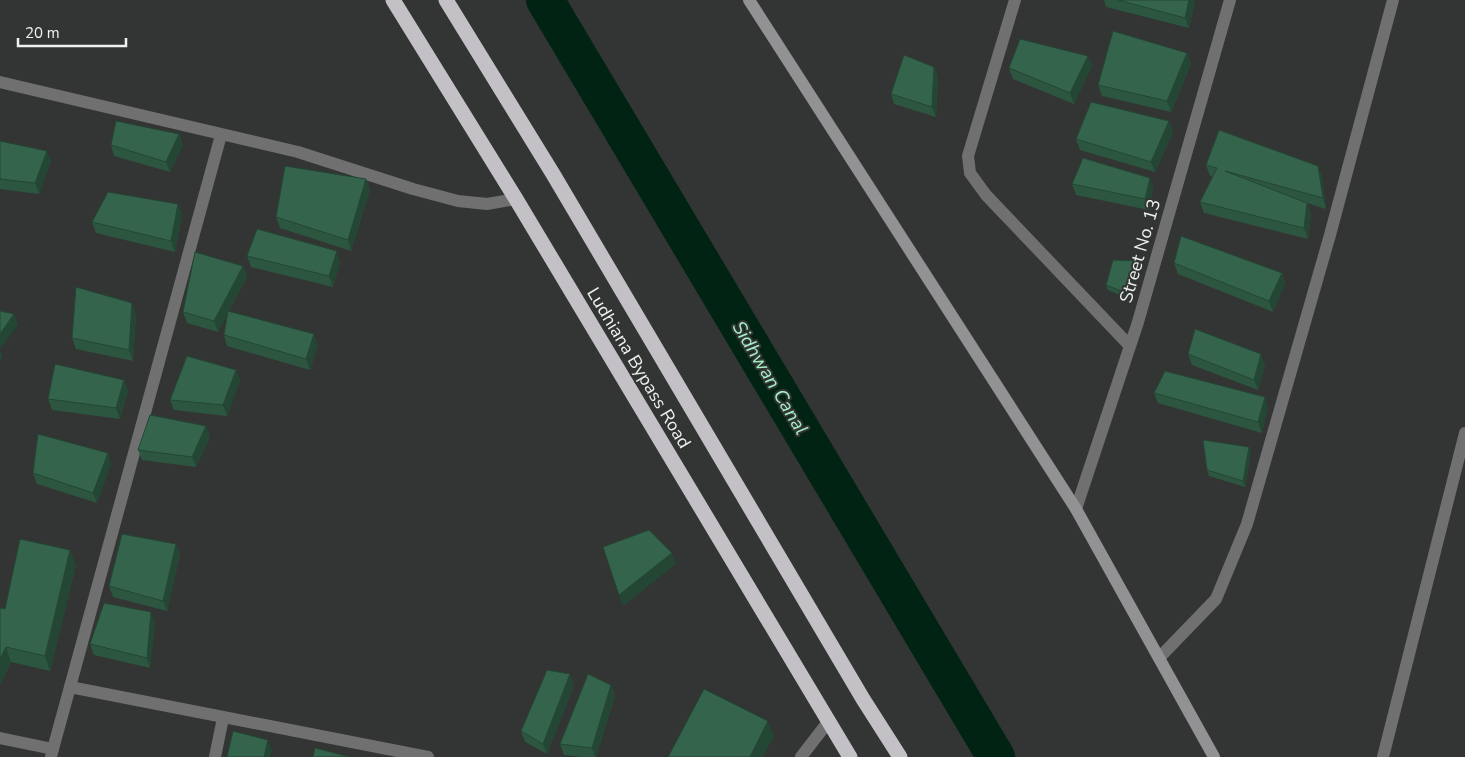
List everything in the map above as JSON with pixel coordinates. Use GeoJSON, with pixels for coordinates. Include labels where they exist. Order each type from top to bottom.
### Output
{"type":"FeatureCollection","features":[{"type":"Feature","properties":{"kind":"highway","name":"Ludhiana Bypass Road"},"geometry":{"type":"LineString","coordinates":[[394,0],[516,199],[850,757]]}},
{"type":"Feature","properties":{"kind":"highway","name":"Ludhiana Bypass Road"},"geometry":{"type":"LineString","coordinates":[[446,0],[558,183],[863,699],[900,757]]}},
{"type":"Feature","properties":{"kind":"street"},"geometry":{"type":"LineString","coordinates":[[749,0],[1076,509],[1214,757]]}},
{"type":"Feature","properties":{"kind":"street"},"geometry":{"type":"LineString","coordinates":[[1015,0],[968,156],[970,173],[986,195],[1130,345]]}},
{"type":"Feature","properties":{"kind":"street","name":"Street No. 13"},"geometry":{"type":"LineString","coordinates":[[1076,509],[1130,345],[1230,0]]}},
{"type":"Feature","properties":{"kind":"street"},"geometry":{"type":"LineString","coordinates":[[1159,658],[1216,599],[1247,524],[1330,235],[1393,0]]}},
{"type":"Feature","properties":{"kind":"street"},"geometry":{"type":"LineString","coordinates":[[0,82],[298,152],[413,189],[458,201],[487,204],[516,199]]}},
{"type":"Feature","properties":{"kind":"street"},"geometry":{"type":"LineString","coordinates":[[0,738],[52,753],[221,135]]}},
{"type":"Feature","properties":{"kind":"street"},"geometry":{"type":"LineString","coordinates":[[1383,757],[1465,433]]}},
{"type":"Feature","properties":{"kind":"street"},"geometry":{"type":"LineString","coordinates":[[70,687],[428,757]]}},
{"type":"Feature","properties":{"kind":"street"},"geometry":{"type":"LineString","coordinates":[[215,757],[224,718]]}},
{"type":"Feature","properties":{"kind":"street"},"geometry":{"type":"LineString","coordinates":[[801,757],[828,722]]}},
{"type":"Feature","properties":{"kind":"building"},"geometry":{"type":"Polygon","coordinates":[[[1118,0],[1189,0],[1185,18],[1118,0]]]}},
{"type":"Feature","properties":{"kind":"building"},"geometry":{"type":"Polygon","coordinates":[[[1113,31],[1187,53],[1167,101],[1098,85],[1113,31]]]}},
{"type":"Feature","properties":{"kind":"building"},"geometry":{"type":"Polygon","coordinates":[[[1020,39],[1088,56],[1070,93],[1009,68],[1020,39]]]}},
{"type":"Feature","properties":{"kind":"building"},"geometry":{"type":"Polygon","coordinates":[[[904,55],[934,67],[932,107],[891,94],[904,55]]]}},
{"type":"Feature","properties":{"kind":"building"},"geometry":{"type":"Polygon","coordinates":[[[1091,102],[1169,121],[1151,162],[1076,139],[1091,102]]]}},
{"type":"Feature","properties":{"kind":"building"},"geometry":{"type":"Polygon","coordinates":[[[116,121],[179,134],[166,162],[111,145],[116,121]]]}},
{"type":"Feature","properties":{"kind":"building"},"geometry":{"type":"Polygon","coordinates":[[[1219,130],[1318,166],[1323,198],[1225,171],[1307,203],[1304,228],[1200,202],[1217,168],[1206,165],[1219,130]]]}},
{"type":"Feature","properties":{"kind":"building"},"geometry":{"type":"Polygon","coordinates":[[[0,141],[47,151],[35,183],[0,179],[0,141]]]}},
{"type":"Feature","properties":{"kind":"building"},"geometry":{"type":"Polygon","coordinates":[[[1083,158],[1150,178],[1145,199],[1072,184],[1083,158]]]}},
{"type":"Feature","properties":{"kind":"building"},"geometry":{"type":"Polygon","coordinates":[[[285,166],[366,179],[348,240],[276,217],[285,166]]]}},
{"type":"Feature","properties":{"kind":"building"},"geometry":{"type":"Polygon","coordinates":[[[108,192],[178,204],[171,241],[92,222],[108,192]]]}},
{"type":"Feature","properties":{"kind":"building"},"geometry":{"type":"Polygon","coordinates":[[[257,229],[337,251],[329,276],[247,256],[257,229]]]}},
{"type":"Feature","properties":{"kind":"building"},"geometry":{"type":"Polygon","coordinates":[[[1181,236],[1282,273],[1269,301],[1174,263],[1181,236]]]}},
{"type":"Feature","properties":{"kind":"building"},"geometry":{"type":"Polygon","coordinates":[[[195,252],[243,266],[214,321],[183,312],[195,252]]]}},
{"type":"Feature","properties":{"kind":"building"},"geometry":{"type":"Polygon","coordinates":[[[1113,260],[1137,261],[1129,294],[1106,285],[1113,260]]]}},
{"type":"Feature","properties":{"kind":"building"},"geometry":{"type":"Polygon","coordinates":[[[76,287],[132,303],[129,350],[72,338],[76,287]]]}},
{"type":"Feature","properties":{"kind":"building"},"geometry":{"type":"Polygon","coordinates":[[[0,311],[14,314],[0,334],[0,311]]]}},
{"type":"Feature","properties":{"kind":"building"},"geometry":{"type":"Polygon","coordinates":[[[228,311],[314,334],[306,359],[224,335],[228,311]]]}},
{"type":"Feature","properties":{"kind":"building"},"geometry":{"type":"Polygon","coordinates":[[[1195,329],[1261,354],[1254,380],[1188,354],[1195,329]]]}},
{"type":"Feature","properties":{"kind":"building"},"geometry":{"type":"Polygon","coordinates":[[[187,356],[236,370],[223,405],[170,400],[187,356]]]}},
{"type":"Feature","properties":{"kind":"building"},"geometry":{"type":"Polygon","coordinates":[[[55,364],[124,380],[116,408],[48,399],[55,364]]]}},
{"type":"Feature","properties":{"kind":"building"},"geometry":{"type":"Polygon","coordinates":[[[1165,371],[1265,397],[1258,422],[1154,393],[1165,371]]]}},
{"type":"Feature","properties":{"kind":"building"},"geometry":{"type":"Polygon","coordinates":[[[150,415],[206,426],[192,457],[138,450],[150,415]]]}},
{"type":"Feature","properties":{"kind":"building"},"geometry":{"type":"Polygon","coordinates":[[[38,434],[108,453],[93,493],[33,473],[38,434]]]}},
{"type":"Feature","properties":{"kind":"building"},"geometry":{"type":"Polygon","coordinates":[[[1203,440],[1249,447],[1243,481],[1207,470],[1203,440]]]}},
{"type":"Feature","properties":{"kind":"building"},"geometry":{"type":"Polygon","coordinates":[[[649,530],[672,553],[619,595],[603,547],[649,530]]]}},
{"type":"Feature","properties":{"kind":"building"},"geometry":{"type":"Polygon","coordinates":[[[122,534],[176,544],[163,601],[109,586],[122,534]]]}},
{"type":"Feature","properties":{"kind":"building"},"geometry":{"type":"Polygon","coordinates":[[[20,539],[70,550],[45,656],[6,647],[0,659],[0,608],[5,609],[20,539]]]}},
{"type":"Feature","properties":{"kind":"building"},"geometry":{"type":"Polygon","coordinates":[[[104,603],[151,612],[147,658],[90,644],[104,603]]]}},
{"type":"Feature","properties":{"kind":"building"},"geometry":{"type":"Polygon","coordinates":[[[547,670],[570,674],[543,744],[521,731],[547,670]]]}},
{"type":"Feature","properties":{"kind":"building"},"geometry":{"type":"Polygon","coordinates":[[[588,674],[611,685],[592,748],[560,744],[588,674]]]}},
{"type":"Feature","properties":{"kind":"building"},"geometry":{"type":"Polygon","coordinates":[[[704,689],[768,721],[750,757],[668,757],[704,689]]]}},
{"type":"Feature","properties":{"kind":"building"},"geometry":{"type":"Polygon","coordinates":[[[233,731],[268,740],[264,757],[227,757],[233,731]]]}},
{"type":"Feature","properties":{"kind":"building"},"geometry":{"type":"Polygon","coordinates":[[[315,748],[350,757],[313,757],[315,748]]]}},
{"type":"Feature","properties":{"kind":"waterway","name":"Sidhwan Canal"},"geometry":{"type":"LineString","coordinates":[[545,0],[996,757]]}}]}
